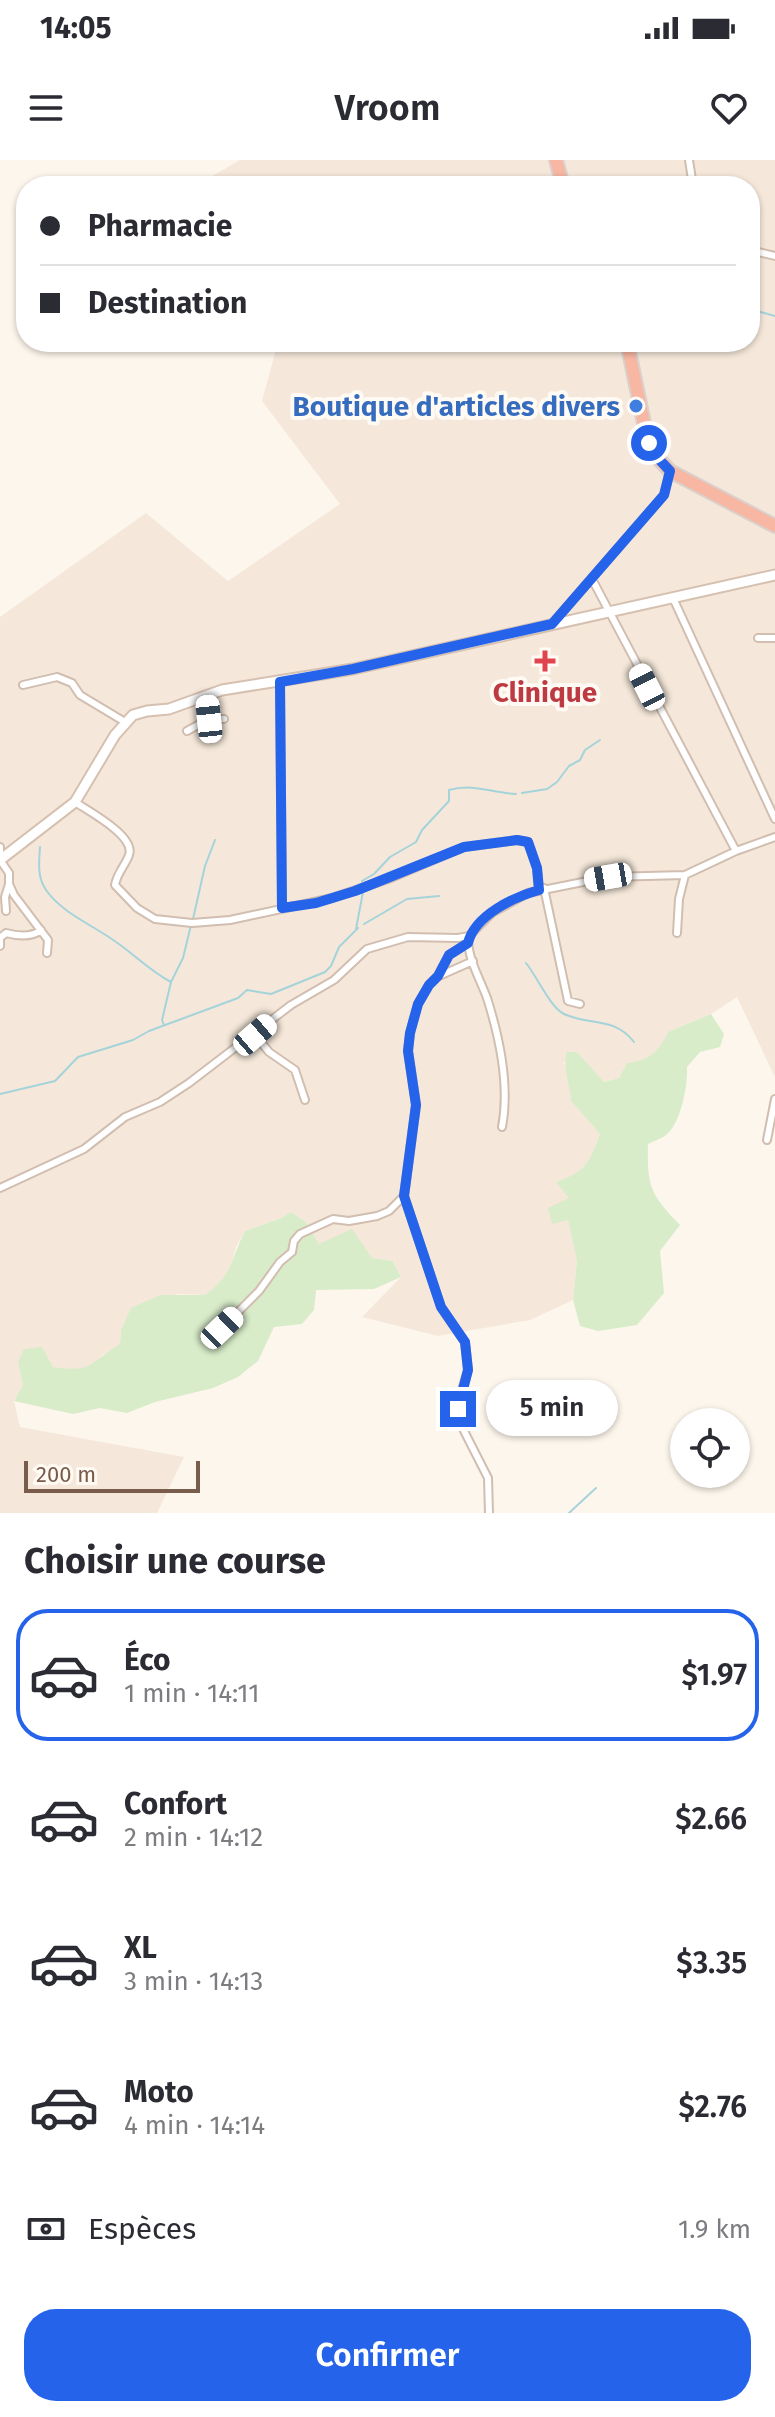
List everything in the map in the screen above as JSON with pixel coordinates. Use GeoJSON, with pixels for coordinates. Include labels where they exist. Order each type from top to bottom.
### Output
{"type":"FeatureCollection","features":[{"type":"Feature","properties":{"kind":"highway"},"geometry":{"type":"LineString","coordinates":[[629,352],[649,443],[655,455],[670,471],[775,526]]}},
{"type":"Feature","properties":{"kind":"main road"},"geometry":{"type":"LineString","coordinates":[[0,860],[75,802],[125,722],[133,715],[169,709],[234,688],[353,669],[775,575]]}},
{"type":"Feature","properties":{"kind":"street"},"geometry":{"type":"LineString","coordinates":[[552,624],[664,495],[670,471]]}},
{"type":"Feature","properties":{"kind":"street"},"geometry":{"type":"LineString","coordinates":[[592,579],[736,851]]}},
{"type":"Feature","properties":{"kind":"street"},"geometry":{"type":"LineString","coordinates":[[673,598],[775,819]]}},
{"type":"Feature","properties":{"kind":"street"},"geometry":{"type":"LineString","coordinates":[[758,638],[775,638]]}},
{"type":"Feature","properties":{"kind":"street"},"geometry":{"type":"LineString","coordinates":[[23,685],[57,677],[72,683],[80,695],[125,722]]}},
{"type":"Feature","properties":{"kind":"street"},"geometry":{"type":"LineString","coordinates":[[280,682],[282,908]]}},
{"type":"Feature","properties":{"kind":"street"},"geometry":{"type":"LineString","coordinates":[[206,696],[209,719]]}},
{"type":"Feature","properties":{"kind":"street"},"geometry":{"type":"LineString","coordinates":[[187,731],[209,719],[224,719]]}},
{"type":"Feature","properties":{"kind":"street"},"geometry":{"type":"LineString","coordinates":[[75,802],[123,836],[130,849],[115,885],[137,908],[155,919],[207,923],[316,903],[391,878],[464,847],[517,840],[528,842],[555,931],[563,990],[568,1001],[580,1004]]}},
{"type":"Feature","properties":{"kind":"street"},"geometry":{"type":"LineString","coordinates":[[489,1513],[488,1478],[458,1419],[459,1400],[468,1370],[465,1342],[441,1307],[404,1196],[416,1105],[408,1051],[418,1004],[449,955],[468,939],[484,919],[500,908],[542,889],[608,877],[685,875],[775,837]]}},
{"type":"Feature","properties":{"kind":"street"},"geometry":{"type":"LineString","coordinates":[[0,847],[0,860],[9,873],[6,911]]}},
{"type":"Feature","properties":{"kind":"street"},"geometry":{"type":"LineString","coordinates":[[677,933],[679,899],[685,875]]}},
{"type":"Feature","properties":{"kind":"street"},"geometry":{"type":"LineString","coordinates":[[9,884],[48,940],[47,953]]}},
{"type":"Feature","properties":{"kind":"street"},"geometry":{"type":"LineString","coordinates":[[0,946],[0,938],[6,933],[36,935],[41,930]]}},
{"type":"Feature","properties":{"kind":"street"},"geometry":{"type":"LineString","coordinates":[[0,1188],[84,1149],[125,1117],[160,1102],[255,1035],[291,1005],[334,980],[367,949],[408,937],[468,939]]}},
{"type":"Feature","properties":{"kind":"street"},"geometry":{"type":"LineString","coordinates":[[468,939],[492,1017],[506,1083],[502,1127]]}},
{"type":"Feature","properties":{"kind":"street"},"geometry":{"type":"LineString","coordinates":[[438,976],[473,961]]}},
{"type":"Feature","properties":{"kind":"street"},"geometry":{"type":"LineString","coordinates":[[255,1035],[269,1052],[295,1070],[305,1100]]}},
{"type":"Feature","properties":{"kind":"street"},"geometry":{"type":"LineString","coordinates":[[767,1140],[775,1099]]}},
{"type":"Feature","properties":{"kind":"street"},"geometry":{"type":"LineString","coordinates":[[222,1328],[292,1252],[294,1241],[300,1234],[333,1219],[349,1221],[377,1216],[389,1211],[404,1196]]}},
{"type":"Feature","properties":{"kind":"shaded area"},"geometry":{"type":"Polygon","coordinates":[[[240,160],[775,160],[775,1077],[737,997],[711,1014],[668,1032],[662,1046],[644,1062],[627,1063],[619,1078],[603,1082],[577,1053],[564,1062],[571,1101],[600,1134],[589,1162],[577,1175],[570,1198],[568,1219],[577,1261],[573,1300],[530,1320],[438,1336],[362,1317],[401,1277],[393,1261],[372,1258],[360,1243],[319,1244],[306,1222],[291,1212],[245,1231],[236,1247],[229,1274],[218,1285],[205,1295],[177,1294],[121,1330],[120,1345],[102,1355],[91,1368],[75,1371],[18,1362],[23,1385],[14,1401],[20,1427],[184,1457],[157,1513],[0,1513],[0,617],[146,513],[228,581],[340,504],[262,401],[275,352],[760,352],[760,176],[212,176],[240,160]]]}},
{"type":"Feature","properties":{"kind":"green space"},"geometry":{"type":"Polygon","coordinates":[[[711,1014],[724,1034],[720,1047],[700,1052],[687,1067],[685,1093],[676,1122],[666,1135],[648,1144],[652,1189],[680,1225],[660,1251],[664,1293],[637,1325],[598,1331],[580,1326],[573,1300],[577,1261],[568,1220],[552,1224],[548,1208],[569,1198],[556,1182],[585,1165],[600,1134],[571,1101],[566,1070],[567,1052],[577,1052],[604,1082],[619,1078],[627,1063],[652,1054],[668,1032],[711,1014]]]}},
{"type":"Feature","properties":{"kind":"green space"},"geometry":{"type":"Polygon","coordinates":[[[291,1212],[306,1222],[319,1244],[352,1229],[372,1258],[393,1261],[401,1277],[374,1289],[316,1290],[314,1310],[302,1324],[274,1327],[258,1361],[238,1377],[213,1388],[155,1402],[127,1413],[100,1408],[73,1414],[14,1401],[23,1385],[18,1362],[24,1349],[42,1347],[53,1367],[76,1369],[90,1365],[120,1344],[121,1330],[131,1308],[160,1295],[205,1295],[226,1273],[245,1231],[291,1212]]]}},
{"type":"Feature","properties":{"kind":"waterway"},"geometry":{"type":"LineString","coordinates":[[760,312],[775,316]]}},
{"type":"Feature","properties":{"kind":"waterway"},"geometry":{"type":"LineString","coordinates":[[522,793],[547,789],[569,766],[580,760],[585,750],[600,740]]}},
{"type":"Feature","properties":{"kind":"waterway"},"geometry":{"type":"LineString","coordinates":[[362,881],[374,874],[390,857],[416,842],[422,830],[449,801],[449,790],[475,788],[516,794]]}},
{"type":"Feature","properties":{"kind":"waterway"},"geometry":{"type":"LineString","coordinates":[[193,919],[205,866],[215,840]]}},
{"type":"Feature","properties":{"kind":"waterway"},"geometry":{"type":"LineString","coordinates":[[40,847],[41,880],[53,898],[171,982]]}},
{"type":"Feature","properties":{"kind":"waterway"},"geometry":{"type":"LineString","coordinates":[[356,929],[363,892]]}},
{"type":"Feature","properties":{"kind":"waterway"},"geometry":{"type":"LineString","coordinates":[[364,924],[407,899],[439,896]]}},
{"type":"Feature","properties":{"kind":"waterway"},"geometry":{"type":"LineString","coordinates":[[164,1025],[162,1020],[171,982],[183,958],[191,925]]}},
{"type":"Feature","properties":{"kind":"waterway"},"geometry":{"type":"LineString","coordinates":[[0,1094],[55,1081],[78,1057],[133,1040],[149,1031],[238,998],[247,990],[271,994],[325,972],[339,947],[358,928]]}},
{"type":"Feature","properties":{"kind":"waterway"},"geometry":{"type":"LineString","coordinates":[[526,963],[549,999],[564,1014],[618,1028],[634,1042]]}},
{"type":"Feature","properties":{"kind":"waterway"},"geometry":{"type":"LineString","coordinates":[[569,1513],[596,1488]]}},
{"type":"Feature","properties":{"kind":"place","name":"Boutique d'articles divers"},"geometry":{"type":"Point","coordinates":[636,406]}},
{"type":"Feature","properties":{"kind":"place","name":"Clinique"},"geometry":{"type":"Point","coordinates":[545,661]}},
{"type":"Feature","properties":{"kind":"route"},"geometry":{"type":"LineString","coordinates":[[458,1409],[467,1381],[469,1356],[465,1342],[441,1307],[404,1196],[416,1105],[408,1051],[410,1033],[418,1004],[449,955],[468,943],[469,936],[492,913],[539,890],[537,868],[532,850],[524,840],[484,843],[464,847],[355,891],[316,903],[282,908],[280,682],[353,669],[552,624],[664,495],[670,471],[649,443]]}}]}
